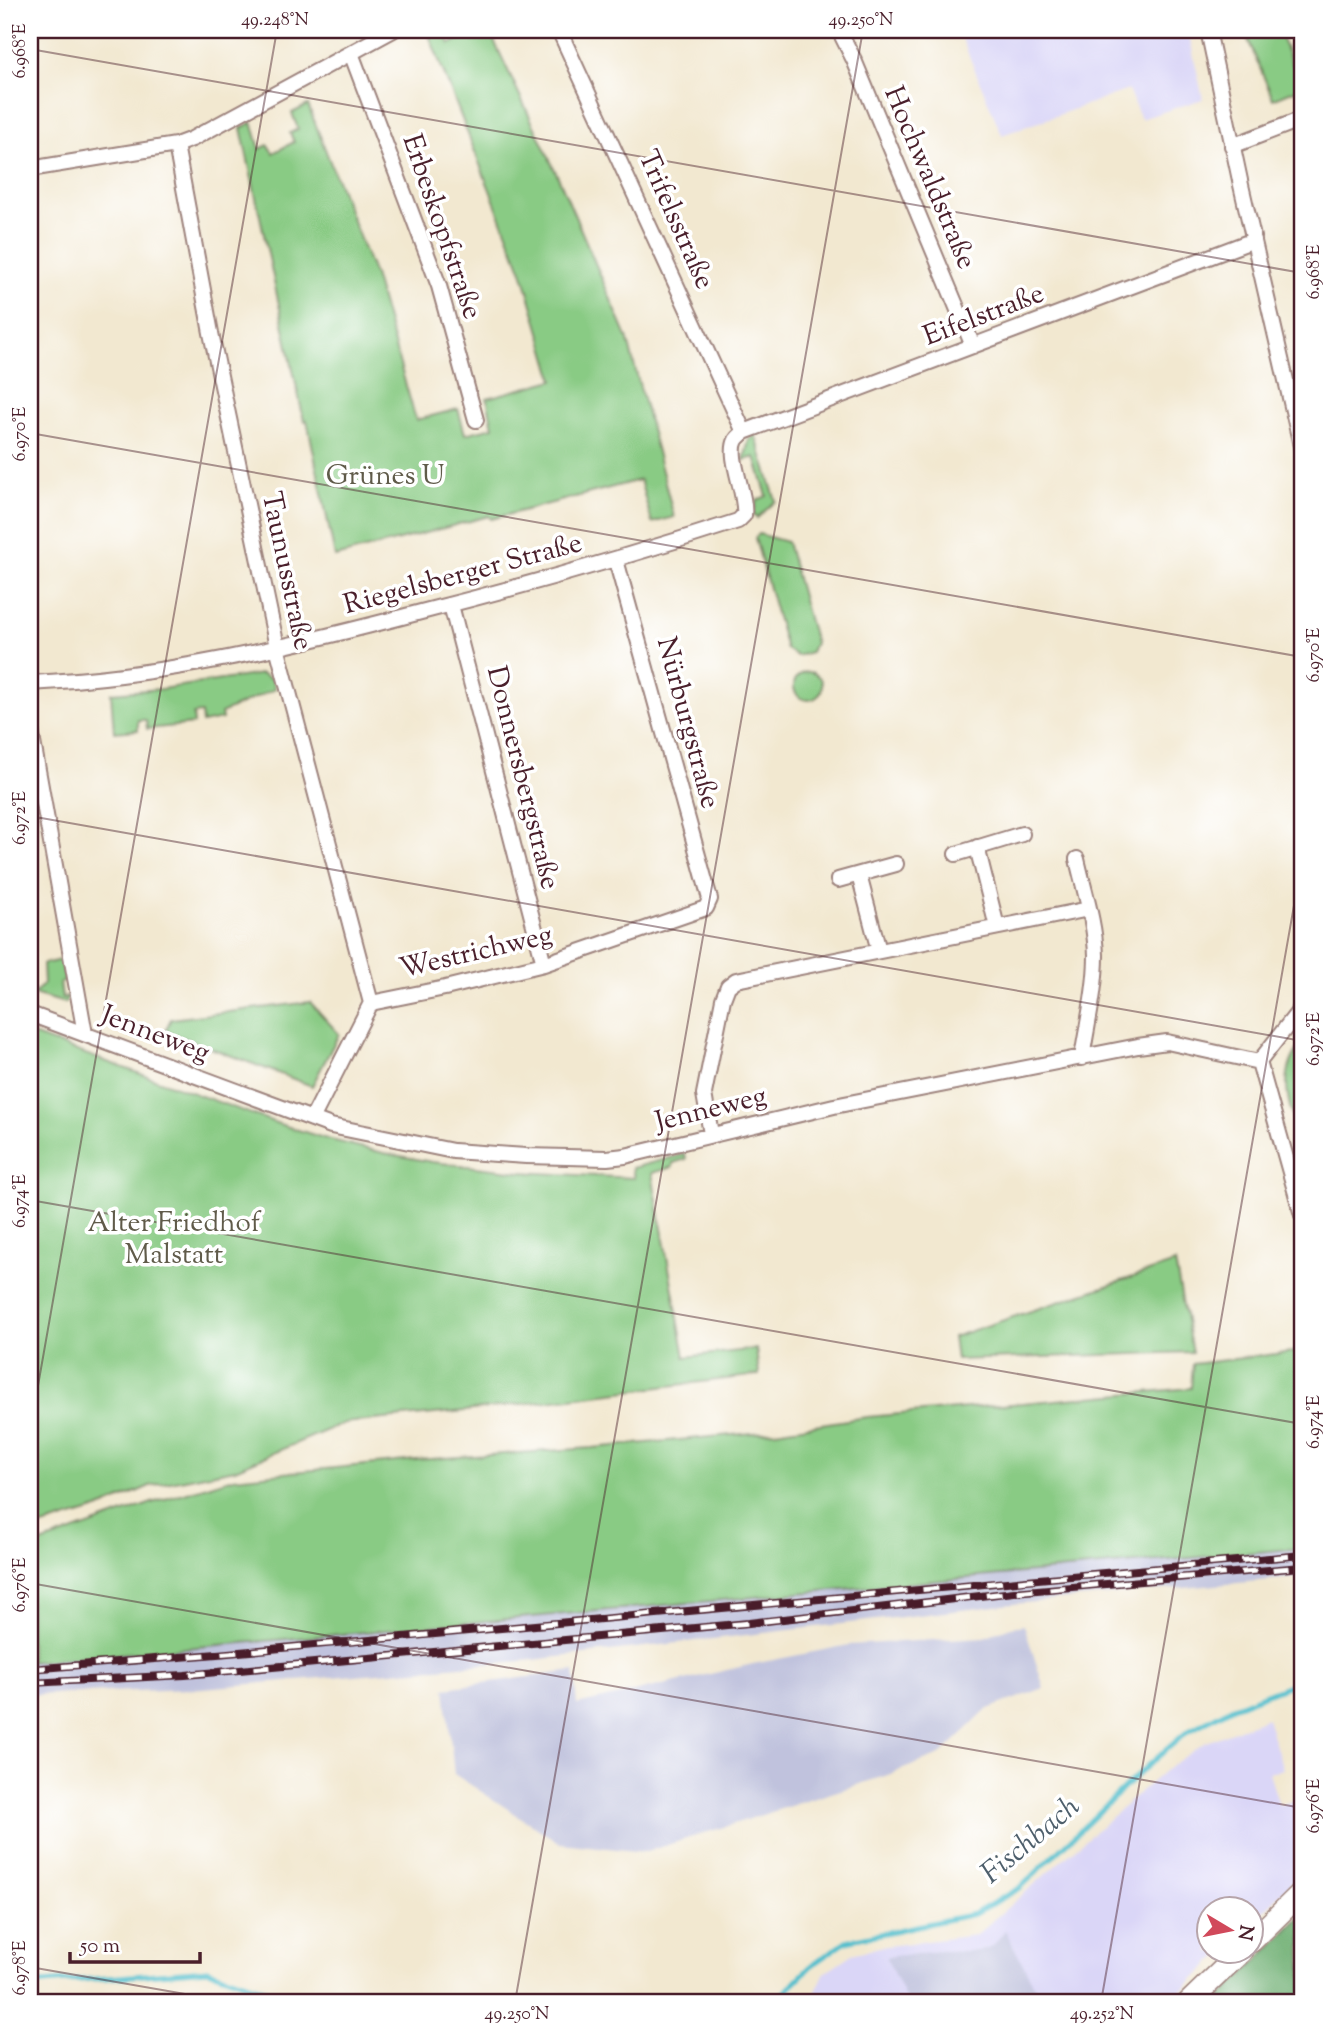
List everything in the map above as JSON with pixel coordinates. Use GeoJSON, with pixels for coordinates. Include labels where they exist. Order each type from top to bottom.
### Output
{"type":"FeatureCollection","features":[{"type":"Feature","properties":{"kind":"main road"},"geometry":{"type":"LineString","coordinates":[[1266,1927],[1302,1892]]}},
{"type":"Feature","properties":{"kind":"main road"},"geometry":{"type":"LineString","coordinates":[[1189,2002],[1226,1966]]}},
{"type":"Feature","properties":{"kind":"street"},"geometry":{"type":"LineString","coordinates":[[30,169],[176,145],[192,139],[393,30]]}},
{"type":"Feature","properties":{"kind":"street","name":"Trifelsstraße"},"geometry":{"type":"LineString","coordinates":[[559,30],[739,437]]}},
{"type":"Feature","properties":{"kind":"street","name":"Hochwaldstraße"},"geometry":{"type":"LineString","coordinates":[[839,30],[973,346]]}},
{"type":"Feature","properties":{"kind":"street"},"geometry":{"type":"LineString","coordinates":[[1208,30],[1302,450]]}},
{"type":"Feature","properties":{"kind":"street","name":"Erbeskopfstraße"},"geometry":{"type":"LineString","coordinates":[[351,53],[436,275],[476,420]]}},
{"type":"Feature","properties":{"kind":"street"},"geometry":{"type":"LineString","coordinates":[[1232,146],[1302,119]]}},
{"type":"Feature","properties":{"kind":"street","name":"Taunusstraße"},"geometry":{"type":"LineString","coordinates":[[176,145],[211,333],[277,647],[371,1003]]}},
{"type":"Feature","properties":{"kind":"street","name":"Eifelstraße"},"geometry":{"type":"LineString","coordinates":[[739,437],[1254,240]]}},
{"type":"Feature","properties":{"kind":"street","name":"Riegelsberger Straße"},"geometry":{"type":"LineString","coordinates":[[30,683],[200,665],[452,605],[616,560],[738,521],[744,516],[746,506],[734,454],[739,437]]}},
{"type":"Feature","properties":{"kind":"street","name":"Nürburgstraße"},"geometry":{"type":"LineString","coordinates":[[616,560],[710,900]]}},
{"type":"Feature","properties":{"kind":"street","name":"Donnersbergstraße"},"geometry":{"type":"LineString","coordinates":[[452,605],[544,964]]}},
{"type":"Feature","properties":{"kind":"street"},"geometry":{"type":"LineString","coordinates":[[30,725],[85,1034]]}},
{"type":"Feature","properties":{"kind":"street"},"geometry":{"type":"LineString","coordinates":[[956,854],[1022,834]]}},
{"type":"Feature","properties":{"kind":"street"},"geometry":{"type":"LineString","coordinates":[[977,848],[997,927]]}},
{"type":"Feature","properties":{"kind":"street"},"geometry":{"type":"LineString","coordinates":[[1077,859],[1094,936],[1095,973],[1082,1058]]}},
{"type":"Feature","properties":{"kind":"street"},"geometry":{"type":"LineString","coordinates":[[838,880],[895,864]]}},
{"type":"Feature","properties":{"kind":"street"},"geometry":{"type":"LineString","coordinates":[[859,874],[879,951]]}},
{"type":"Feature","properties":{"kind":"street","name":"Westrichweg"},"geometry":{"type":"LineString","coordinates":[[312,1119],[371,1003],[544,964],[706,908],[710,900]]}},
{"type":"Feature","properties":{"kind":"street"},"geometry":{"type":"LineString","coordinates":[[711,1134],[705,1084],[727,986],[736,981],[1089,909]]}},
{"type":"Feature","properties":{"kind":"street"},"geometry":{"type":"LineString","coordinates":[[1302,1007],[1259,1062],[1302,1215]]}},
{"type":"Feature","properties":{"kind":"street","name":"Jenneweg"},"geometry":{"type":"LineString","coordinates":[[30,1014],[312,1119],[426,1147],[526,1156],[625,1156],[834,1106],[1167,1042],[1259,1062]]}},
{"type":"Feature","properties":{"kind":"shaded area"},"geometry":{"type":"Polygon","coordinates":[[[1188,30],[1203,99],[1141,119],[1128,90],[1002,135],[959,32],[1188,30]]]}},
{"type":"Feature","properties":{"kind":"shaded area"},"geometry":{"type":"Polygon","coordinates":[[[1302,1548],[1302,1577],[1013,1604],[533,1660],[191,1689],[30,1695],[30,1662],[1302,1548]]]}},
{"type":"Feature","properties":{"kind":"shaded area"},"geometry":{"type":"Polygon","coordinates":[[[1024,1625],[1044,1688],[988,1709],[940,1755],[885,1776],[645,1852],[560,1843],[454,1774],[445,1688],[574,1671],[577,1705],[753,1664],[849,1645],[984,1637],[1024,1625]]]}},
{"type":"Feature","properties":{"kind":"shaded area"},"geometry":{"type":"Polygon","coordinates":[[[1267,1718],[1283,1769],[1269,1773],[1279,1805],[1294,1801],[1302,1821],[1302,1872],[1266,1909],[1266,1896],[1196,1896],[1196,1966],[1208,1966],[1170,2002],[811,2002],[825,1972],[852,1954],[879,1947],[976,1935],[1163,1772],[1204,1743],[1267,1718]]]}},
{"type":"Feature","properties":{"kind":"shaded area"},"geometry":{"type":"Polygon","coordinates":[[[1005,1930],[1043,2002],[907,2002],[886,1957],[939,1951],[978,1951],[993,1946],[1005,1930]]]}},
{"type":"Feature","properties":{"kind":"green space","name":"Grünes U"},"geometry":{"type":"Polygon","coordinates":[[[427,30],[444,30],[450,44],[478,30],[489,30],[559,179],[627,337],[674,517],[652,523],[640,480],[335,557],[241,128],[252,122],[260,149],[268,145],[273,153],[294,142],[290,133],[298,129],[292,113],[308,105],[374,275],[416,420],[458,409],[465,434],[493,427],[487,398],[554,380],[523,274],[427,30]]]}},
{"type":"Feature","properties":{"kind":"green space"},"geometry":{"type":"Polygon","coordinates":[[[1244,30],[1278,30],[1302,87],[1273,99],[1244,30]]]}},
{"type":"Feature","properties":{"kind":"green space"},"geometry":{"type":"Polygon","coordinates":[[[755,434],[776,501],[757,518],[753,514],[757,500],[767,496],[755,457],[744,460],[749,440],[755,434]]]}},
{"type":"Feature","properties":{"kind":"green space"},"geometry":{"type":"Polygon","coordinates":[[[759,534],[787,542],[815,643],[811,652],[797,656],[786,649],[755,538],[759,534]]]}},
{"type":"Feature","properties":{"kind":"green space"},"geometry":{"type":"Polygon","coordinates":[[[808,672],[818,676],[822,686],[818,696],[808,700],[798,696],[794,686],[798,676],[808,672]]]}},
{"type":"Feature","properties":{"kind":"green space"},"geometry":{"type":"Polygon","coordinates":[[[261,674],[272,679],[275,689],[221,713],[222,719],[202,723],[201,713],[193,714],[194,724],[147,729],[146,720],[138,720],[138,730],[114,732],[111,693],[161,689],[261,674]]]}},
{"type":"Feature","properties":{"kind":"green space"},"geometry":{"type":"Polygon","coordinates":[[[61,960],[65,981],[60,983],[62,998],[68,997],[65,1003],[33,994],[44,984],[43,964],[61,960]]]}},
{"type":"Feature","properties":{"kind":"green space"},"geometry":{"type":"Polygon","coordinates":[[[310,1002],[339,1034],[312,1086],[165,1031],[171,1019],[310,1002]]]}},
{"type":"Feature","properties":{"kind":"green space","name":"Alter Friedhof Malstatt"},"geometry":{"type":"Polygon","coordinates":[[[30,1034],[279,1124],[327,1139],[432,1162],[520,1172],[634,1178],[632,1168],[685,1154],[686,1159],[673,1163],[673,1167],[652,1173],[685,1357],[756,1349],[759,1375],[344,1423],[235,1469],[150,1486],[98,1509],[30,1530],[30,1034]]]}},
{"type":"Feature","properties":{"kind":"green space"},"geometry":{"type":"Polygon","coordinates":[[[1302,1044],[1302,1149],[1290,1108],[1287,1082],[1294,1057],[1302,1044]]]}},
{"type":"Feature","properties":{"kind":"green space"},"geometry":{"type":"Polygon","coordinates":[[[1175,1263],[1192,1352],[956,1360],[953,1337],[1175,1263]]]}},
{"type":"Feature","properties":{"kind":"green space"},"geometry":{"type":"Polygon","coordinates":[[[1302,1351],[1302,1548],[30,1662],[30,1547],[152,1503],[233,1478],[416,1460],[592,1448],[775,1431],[867,1417],[1191,1388],[1193,1364],[1302,1351]]]}},
{"type":"Feature","properties":{"kind":"green space"},"geometry":{"type":"Polygon","coordinates":[[[1302,1915],[1302,2002],[1216,2002],[1252,1966],[1266,1966],[1266,1951],[1302,1915]]]}},
{"type":"Feature","properties":{"kind":"waterway","name":"Fischbach"},"geometry":{"type":"LineString","coordinates":[[775,2002],[812,1965],[846,1941],[974,1914],[1020,1888],[1146,1767],[1187,1732],[1233,1707],[1302,1680]]}},
{"type":"Feature","properties":{"kind":"waterway","name":"Fischbach"},"geometry":{"type":"LineString","coordinates":[[30,1984],[208,1970],[302,2002]]}},
{"type":"Feature","properties":{"kind":"railway"},"geometry":{"type":"LineString","coordinates":[[30,1669],[1302,1555]]}},
{"type":"Feature","properties":{"kind":"railway"},"geometry":{"type":"LineString","coordinates":[[30,1683],[185,1675],[749,1623],[1014,1592],[1302,1567]]}}]}
